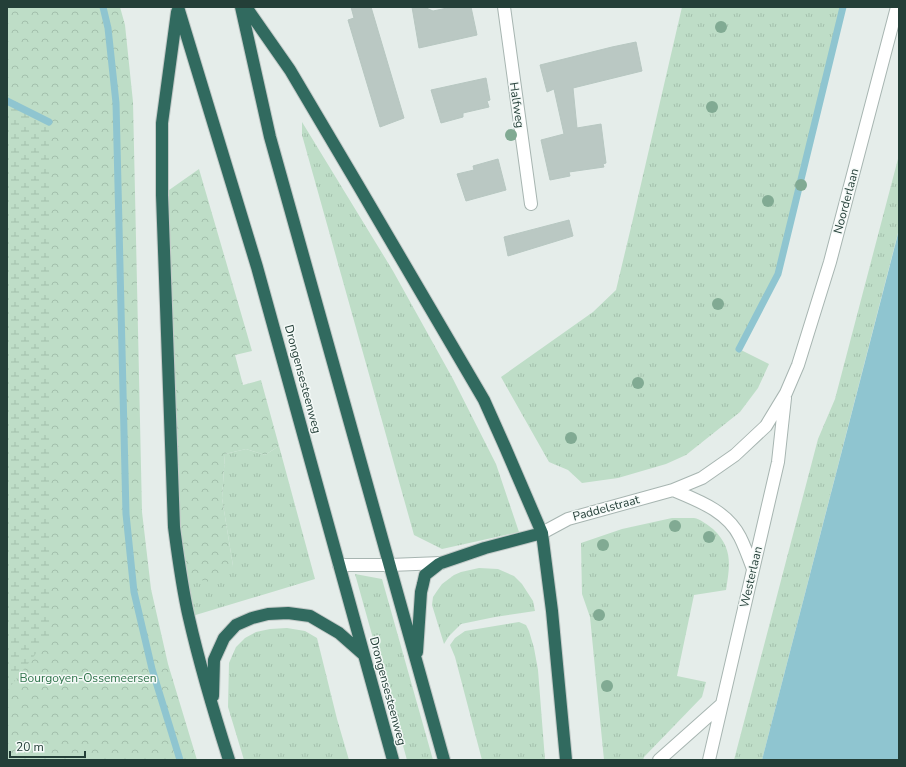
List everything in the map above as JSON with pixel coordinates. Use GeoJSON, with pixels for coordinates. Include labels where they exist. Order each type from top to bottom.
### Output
{"type":"FeatureCollection","features":[{"type":"Feature","properties":{"kind":"highway","name":"Drongensesteenweg"},"geometry":{"type":"LineString","coordinates":[[178,7],[257,267],[393,760]]}},
{"type":"Feature","properties":{"kind":"highway"},"geometry":{"type":"LineString","coordinates":[[178,7],[162,123],[162,195],[174,527],[180,572],[189,617],[213,709],[229,760]]}},
{"type":"Feature","properties":{"kind":"highway"},"geometry":{"type":"LineString","coordinates":[[242,7],[270,137],[444,760]]}},
{"type":"Feature","properties":{"kind":"highway"},"geometry":{"type":"LineString","coordinates":[[246,7],[290,70],[484,400],[542,533],[552,611],[566,760]]}},
{"type":"Feature","properties":{"kind":"highway"},"geometry":{"type":"LineString","coordinates":[[417,661],[421,592],[425,575],[438,564],[485,548],[542,533]]}},
{"type":"Feature","properties":{"kind":"highway"},"geometry":{"type":"LineString","coordinates":[[213,709],[214,660],[224,638],[236,625],[252,618],[268,614],[288,613],[310,616],[339,633],[364,655]]}},
{"type":"Feature","properties":{"kind":"street","name":"Halfweg"},"geometry":{"type":"LineString","coordinates":[[504,7],[531,204]]}},
{"type":"Feature","properties":{"kind":"street","name":"Noorderlaan"},"geometry":{"type":"LineString","coordinates":[[786,393],[798,365],[830,262],[897,7]]}},
{"type":"Feature","properties":{"kind":"street","name":"Paddelstraat"},"geometry":{"type":"LineString","coordinates":[[542,533],[568,519],[673,490],[702,478],[735,455],[766,426],[786,393]]}},
{"type":"Feature","properties":{"kind":"street","name":"Westerlaan"},"geometry":{"type":"LineString","coordinates":[[709,760],[778,462],[786,393]]}},
{"type":"Feature","properties":{"kind":"street"},"geometry":{"type":"LineString","coordinates":[[673,490],[711,507],[728,520],[740,536],[752,574]]}},
{"type":"Feature","properties":{"kind":"street"},"geometry":{"type":"LineString","coordinates":[[340,565],[441,563]]}},
{"type":"Feature","properties":{"kind":"street"},"geometry":{"type":"LineString","coordinates":[[659,760],[722,704]]}},
{"type":"Feature","properties":{"kind":"green space","name":"Bourgoyen-Ossemeersen"},"geometry":{"type":"Polygon","coordinates":[[[7,7],[120,7],[125,25],[133,102],[142,512],[151,589],[168,664],[197,760],[7,760],[7,7]]]}},
{"type":"Feature","properties":{"kind":"green space"},"geometry":{"type":"Polygon","coordinates":[[[682,7],[844,7],[778,274],[739,349],[769,364],[758,388],[740,412],[686,455],[666,464],[618,478],[582,483],[568,470],[549,462],[501,377],[593,312],[616,290],[682,7]]]}},
{"type":"Feature","properties":{"kind":"green space"},"geometry":{"type":"Polygon","coordinates":[[[7,101],[49,122],[51,634],[7,691],[7,101]]]}},
{"type":"Feature","properties":{"kind":"green space"},"geometry":{"type":"Polygon","coordinates":[[[302,122],[393,271],[453,379],[496,464],[519,532],[442,549],[414,535],[302,135],[302,122]]]}},
{"type":"Feature","properties":{"kind":"green space"},"geometry":{"type":"Polygon","coordinates":[[[899,155],[899,229],[762,760],[734,760],[818,439],[835,399],[899,155]]]}},
{"type":"Feature","properties":{"kind":"green space"},"geometry":{"type":"Polygon","coordinates":[[[199,169],[252,351],[235,355],[243,385],[261,380],[279,446],[265,455],[246,449],[225,454],[222,498],[233,566],[207,582],[180,572],[162,195],[199,169]]]}},
{"type":"Feature","properties":{"kind":"green space"},"geometry":{"type":"Polygon","coordinates":[[[279,446],[315,579],[189,617],[180,572],[233,566],[222,498],[225,454],[246,449],[265,455],[279,446]]]}},
{"type":"Feature","properties":{"kind":"green space"},"geometry":{"type":"Polygon","coordinates":[[[672,518],[694,518],[706,524],[719,536],[727,550],[729,565],[726,590],[694,595],[677,676],[706,682],[702,697],[644,757],[643,760],[604,760],[590,617],[582,594],[581,543],[622,529],[672,518]]]}},
{"type":"Feature","properties":{"kind":"green space"},"geometry":{"type":"Polygon","coordinates":[[[479,568],[498,569],[514,576],[522,584],[533,601],[535,611],[461,624],[449,636],[444,644],[432,605],[433,597],[442,584],[454,575],[479,568]]]}},
{"type":"Feature","properties":{"kind":"green space"},"geometry":{"type":"Polygon","coordinates":[[[355,574],[382,579],[433,760],[407,760],[355,574]]]}},
{"type":"Feature","properties":{"kind":"green space"},"geometry":{"type":"Polygon","coordinates":[[[519,622],[526,625],[534,648],[538,670],[545,760],[482,760],[455,657],[450,645],[455,638],[465,631],[519,622]]]}},
{"type":"Feature","properties":{"kind":"green space"},"geometry":{"type":"Polygon","coordinates":[[[287,628],[305,631],[317,638],[337,719],[349,760],[244,760],[228,707],[229,663],[236,647],[245,638],[256,632],[287,628]]]}},
{"type":"Feature","properties":{"kind":"water"},"geometry":{"type":"Polygon","coordinates":[[[899,230],[899,760],[762,760],[899,230]]]}},
{"type":"Feature","properties":{"kind":"building"},"geometry":{"type":"Polygon","coordinates":[[[351,7],[371,7],[404,118],[380,127],[348,20],[354,18],[351,7]]]}},
{"type":"Feature","properties":{"kind":"building"},"geometry":{"type":"Polygon","coordinates":[[[412,7],[424,7],[433,11],[452,7],[471,7],[477,35],[419,48],[412,7]]]}},
{"type":"Feature","properties":{"kind":"building"},"geometry":{"type":"Polygon","coordinates":[[[636,42],[642,71],[573,88],[577,128],[601,124],[606,163],[603,164],[604,167],[569,172],[570,176],[550,180],[541,140],[564,134],[554,89],[547,92],[540,65],[636,42]]]}},
{"type":"Feature","properties":{"kind":"building"},"geometry":{"type":"Polygon","coordinates":[[[486,78],[490,100],[487,101],[489,107],[463,113],[463,117],[441,123],[431,90],[486,78]]]}},
{"type":"Feature","properties":{"kind":"building"},"geometry":{"type":"Polygon","coordinates":[[[498,159],[506,190],[466,201],[457,174],[474,170],[473,166],[498,159]]]}},
{"type":"Feature","properties":{"kind":"building"},"geometry":{"type":"Polygon","coordinates":[[[569,220],[573,236],[508,256],[504,237],[569,220]]]}},
{"type":"Feature","properties":{"kind":"waterway"},"geometry":{"type":"LineString","coordinates":[[103,7],[108,28],[116,103],[126,514],[134,592],[152,669],[180,760]]}},
{"type":"Feature","properties":{"kind":"waterway"},"geometry":{"type":"LineString","coordinates":[[739,349],[778,274],[843,7]]}},
{"type":"Feature","properties":{"kind":"waterway"},"geometry":{"type":"LineString","coordinates":[[7,101],[49,122]]}}]}
